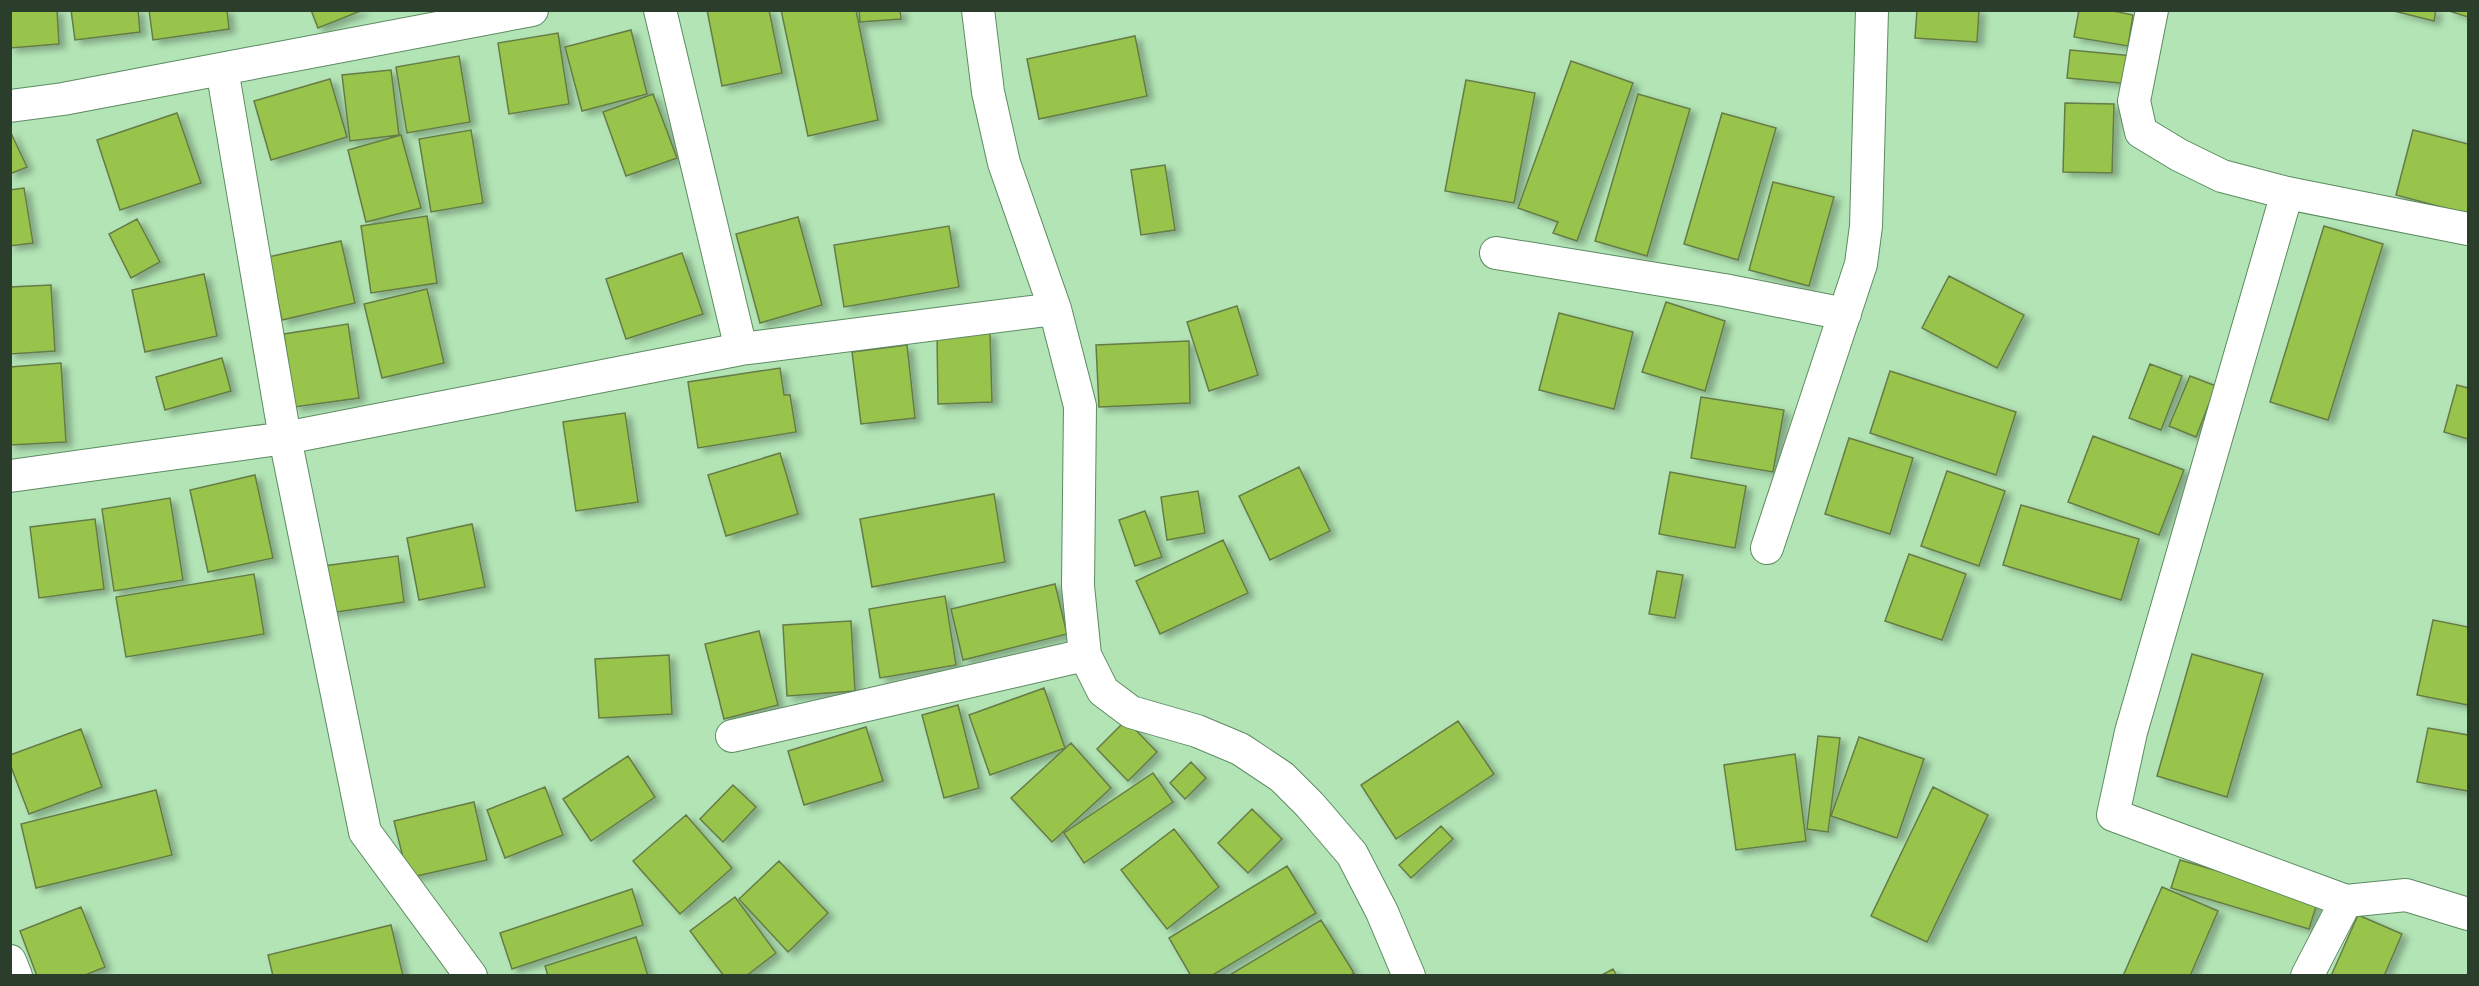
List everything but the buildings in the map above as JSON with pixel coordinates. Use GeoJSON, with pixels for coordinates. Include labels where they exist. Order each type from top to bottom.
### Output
{"type":"FeatureCollection","features":[{"type":"Feature","properties":{"kind":"street"},"geometry":{"type":"LineString","coordinates":[[10,106],[63,99],[532,10]]}},
{"type":"Feature","properties":{"kind":"street"},"geometry":{"type":"LineString","coordinates":[[660,10],[741,350]]}},
{"type":"Feature","properties":{"kind":"street"},"geometry":{"type":"LineString","coordinates":[[1767,548],[1861,264],[1866,226],[1872,10]]}},
{"type":"Feature","properties":{"kind":"street"},"geometry":{"type":"LineString","coordinates":[[2152,10],[2134,101],[2140,132],[2179,155],[2222,176],[2286,193],[2469,229]]}},
{"type":"Feature","properties":{"kind":"street"},"geometry":{"type":"LineString","coordinates":[[977,11],[988,92],[1004,163],[1055,309],[1080,406],[1078,586],[1085,655],[1103,691],[1131,712],[1197,731],[1240,749],[1282,777],[1310,804],[1352,854],[1382,912],[1409,975]]}},
{"type":"Feature","properties":{"kind":"street"},"geometry":{"type":"LineString","coordinates":[[222,69],[285,438],[365,832],[471,975]]}},
{"type":"Feature","properties":{"kind":"street"},"geometry":{"type":"LineString","coordinates":[[2286,193],[2131,732],[2113,815],[2346,901],[2406,895],[2469,914]]}},
{"type":"Feature","properties":{"kind":"street"},"geometry":{"type":"LineString","coordinates":[[1496,253],[1724,290],[1845,314]]}},
{"type":"Feature","properties":{"kind":"street"},"geometry":{"type":"LineString","coordinates":[[10,476],[285,438],[741,350],[1055,309]]}},
{"type":"Feature","properties":{"kind":"street"},"geometry":{"type":"LineString","coordinates":[[732,736],[1085,655]]}},
{"type":"Feature","properties":{"kind":"street"},"geometry":{"type":"LineString","coordinates":[[2307,975],[2346,901]]}},
{"type":"Feature","properties":{"kind":"street"},"geometry":{"type":"LineString","coordinates":[[10,961],[16,975]]}}]}
